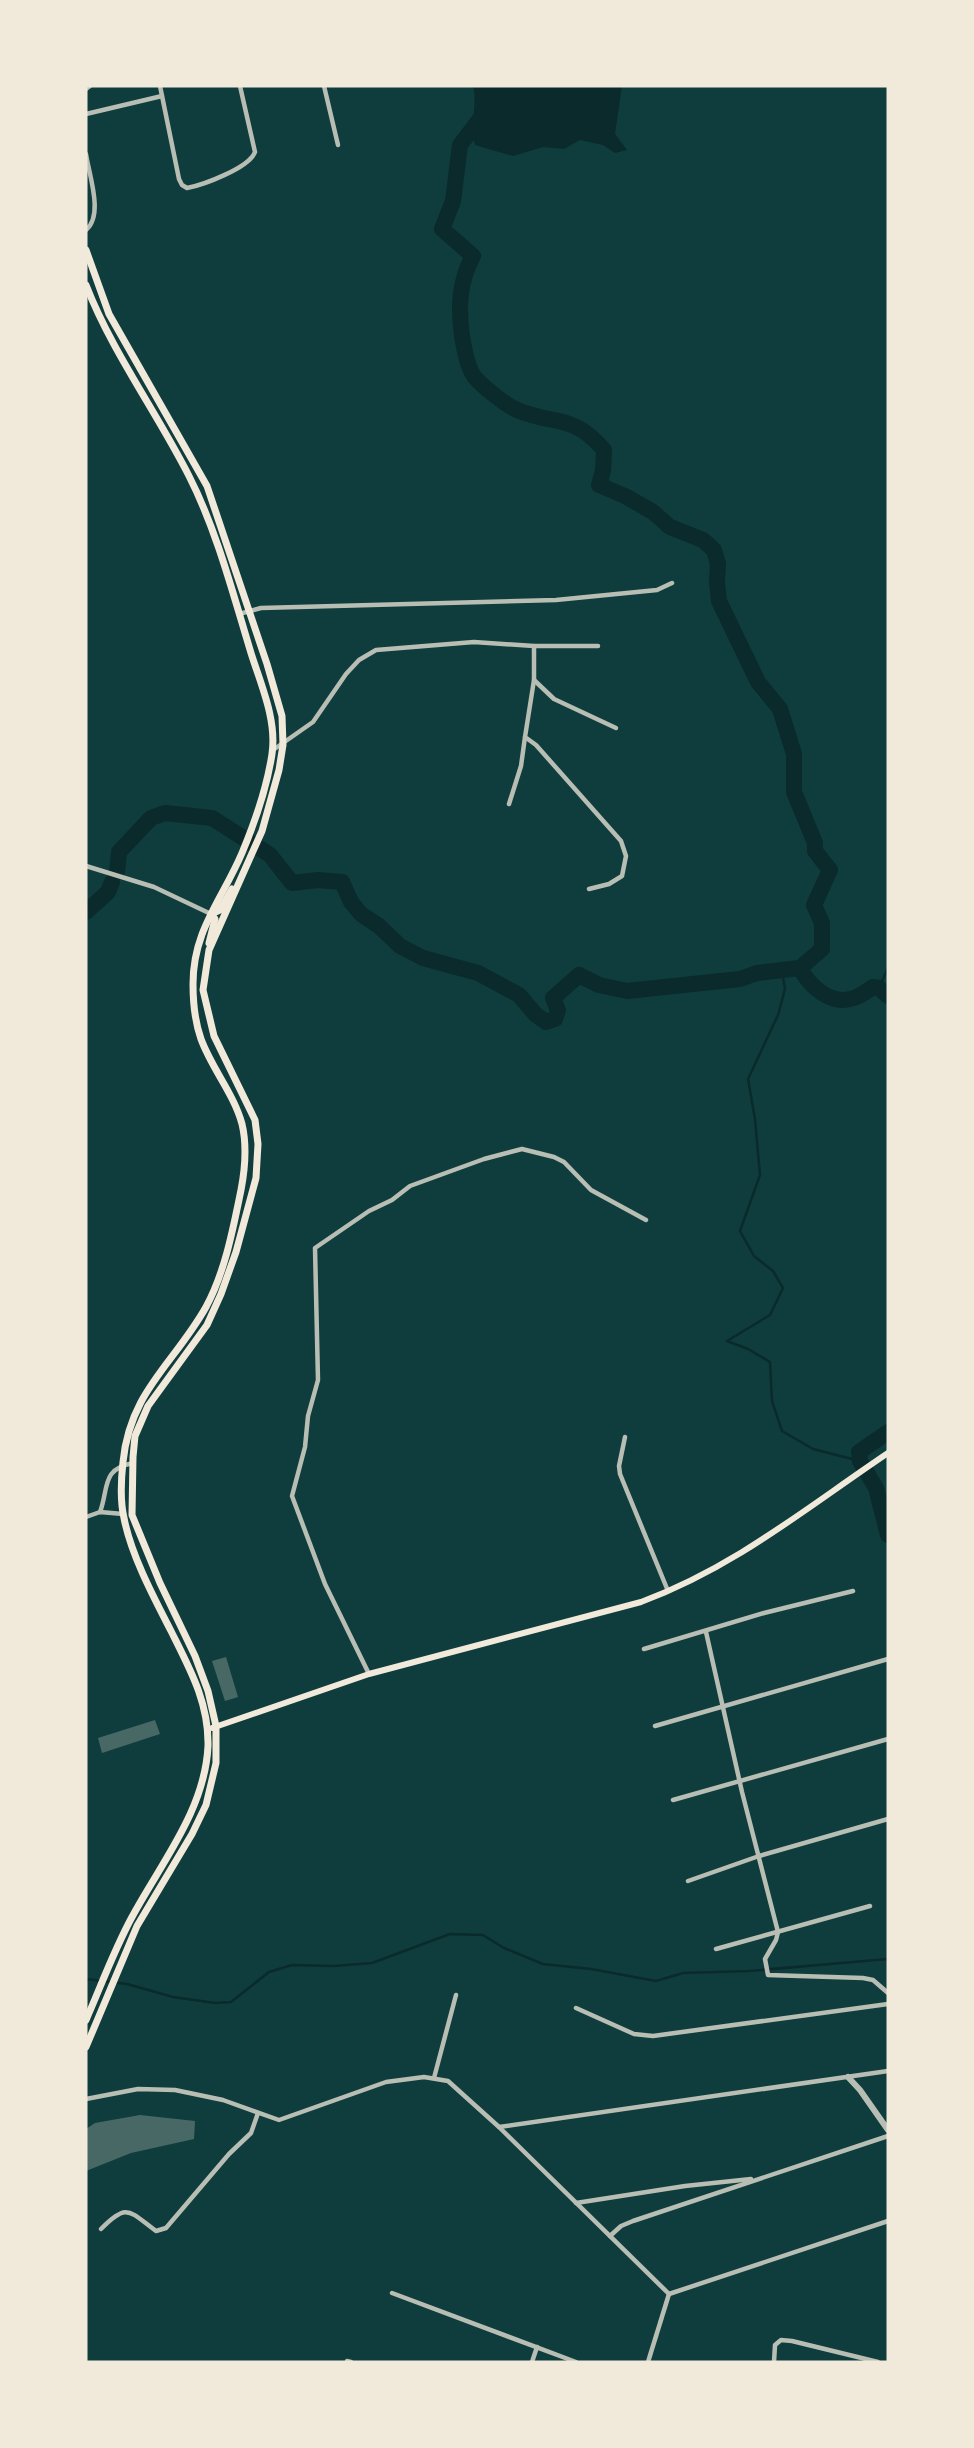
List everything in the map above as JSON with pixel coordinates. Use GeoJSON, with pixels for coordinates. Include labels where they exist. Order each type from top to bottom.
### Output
{"type":"FeatureCollection","features":[{"type":"Feature","properties":{"kind":"main road"},"geometry":{"type":"LineString","coordinates":[[86,250],[109,314],[208,486],[282,716],[283,745],[279,770],[261,831],[209,950]]}},
{"type":"Feature","properties":{"kind":"main road"},"geometry":{"type":"LineString","coordinates":[[86,285],[108,332],[189,475],[214,538],[239,614],[271,720],[273,750],[241,855],[197,946],[194,965],[195,1013],[201,1039],[242,1126],[245,1165],[242,1188],[214,1291],[198,1320],[138,1404],[125,1440],[122,1465],[122,1514],[142,1568],[196,1679],[207,1729],[208,1751],[197,1800],[130,1920],[86,2020]]}},
{"type":"Feature","properties":{"kind":"main road"},"geometry":{"type":"LineString","coordinates":[[211,914],[220,910],[245,871]]}},
{"type":"Feature","properties":{"kind":"main road"},"geometry":{"type":"LineString","coordinates":[[86,2047],[137,1927],[192,1835],[206,1805],[216,1763],[216,1726],[195,1656],[160,1583],[132,1515],[135,1436],[148,1406],[207,1325],[236,1252],[256,1178],[258,1144],[255,1120],[225,1061],[206,1010],[203,990],[215,919],[211,914]]}},
{"type":"Feature","properties":{"kind":"main road"},"geometry":{"type":"LineString","coordinates":[[207,1729],[369,1674],[641,1602],[668,1592],[711,1572],[753,1546],[888,1453]]}},
{"type":"Feature","properties":{"kind":"street"},"geometry":{"type":"LineString","coordinates":[[86,89],[90,86]]}},
{"type":"Feature","properties":{"kind":"street"},"geometry":{"type":"LineString","coordinates":[[160,86],[181,185],[190,188],[243,166],[253,158],[255,152],[240,86]]}},
{"type":"Feature","properties":{"kind":"street"},"geometry":{"type":"LineString","coordinates":[[324,86],[338,145]]}},
{"type":"Feature","properties":{"kind":"street"},"geometry":{"type":"LineString","coordinates":[[86,114],[162,96]]}},
{"type":"Feature","properties":{"kind":"street"},"geometry":{"type":"LineString","coordinates":[[86,154],[95,219],[86,230]]}},
{"type":"Feature","properties":{"kind":"street"},"geometry":{"type":"LineString","coordinates":[[239,614],[249,610],[556,600],[657,590],[672,583]]}},
{"type":"Feature","properties":{"kind":"street"},"geometry":{"type":"LineString","coordinates":[[273,750],[313,722],[346,674],[359,660],[376,650],[474,642],[598,646]]}},
{"type":"Feature","properties":{"kind":"street"},"geometry":{"type":"LineString","coordinates":[[509,804],[522,766],[534,680],[534,646]]}},
{"type":"Feature","properties":{"kind":"street"},"geometry":{"type":"LineString","coordinates":[[534,680],[554,699],[616,728]]}},
{"type":"Feature","properties":{"kind":"street"},"geometry":{"type":"LineString","coordinates":[[525,737],[558,768],[616,835],[624,848],[626,863],[622,876],[608,884],[589,889]]}},
{"type":"Feature","properties":{"kind":"street"},"geometry":{"type":"LineString","coordinates":[[86,866],[154,887],[211,914]]}},
{"type":"Feature","properties":{"kind":"street"},"geometry":{"type":"LineString","coordinates":[[369,1674],[325,1584],[292,1496],[318,1380],[315,1248],[410,1186],[484,1159],[522,1149],[564,1162],[591,1190],[646,1220]]}},
{"type":"Feature","properties":{"kind":"street"},"geometry":{"type":"LineString","coordinates":[[625,1437],[619,1465],[620,1474],[668,1592]]}},
{"type":"Feature","properties":{"kind":"street"},"geometry":{"type":"LineString","coordinates":[[100,1512],[114,1469],[133,1463]]}},
{"type":"Feature","properties":{"kind":"street"},"geometry":{"type":"LineString","coordinates":[[86,1517],[100,1512],[132,1515]]}},
{"type":"Feature","properties":{"kind":"street"},"geometry":{"type":"LineString","coordinates":[[644,1649],[764,1613],[853,1591]]}},
{"type":"Feature","properties":{"kind":"street"},"geometry":{"type":"LineString","coordinates":[[706,1632],[778,1932],[765,1959],[767,1973],[769,1976],[863,1978],[873,1980],[888,1993]]}},
{"type":"Feature","properties":{"kind":"street"},"geometry":{"type":"LineString","coordinates":[[655,1726],[888,1659]]}},
{"type":"Feature","properties":{"kind":"street"},"geometry":{"type":"LineString","coordinates":[[673,1800],[888,1739]]}},
{"type":"Feature","properties":{"kind":"street"},"geometry":{"type":"LineString","coordinates":[[688,1881],[759,1856],[888,1819]]}},
{"type":"Feature","properties":{"kind":"street"},"geometry":{"type":"LineString","coordinates":[[716,1949],[870,1906]]}},
{"type":"Feature","properties":{"kind":"street"},"geometry":{"type":"LineString","coordinates":[[434,2077],[456,1995]]}},
{"type":"Feature","properties":{"kind":"street"},"geometry":{"type":"LineString","coordinates":[[576,2008],[634,2034],[653,2036],[888,2004]]}},
{"type":"Feature","properties":{"kind":"street"},"geometry":{"type":"LineString","coordinates":[[499,2127],[888,2071]]}},
{"type":"Feature","properties":{"kind":"street"},"geometry":{"type":"LineString","coordinates":[[86,2099],[118,2091],[158,2089],[223,2100],[279,2120],[386,2082],[434,2077],[453,2084],[669,2294]]}},
{"type":"Feature","properties":{"kind":"street"},"geometry":{"type":"LineString","coordinates":[[848,2077],[888,2130]]}},
{"type":"Feature","properties":{"kind":"street"},"geometry":{"type":"LineString","coordinates":[[101,2229],[122,2211],[129,2212],[156,2231],[166,2228],[229,2154],[251,2133],[258,2113]]}},
{"type":"Feature","properties":{"kind":"street"},"geometry":{"type":"LineString","coordinates":[[610,2236],[621,2226],[633,2221],[888,2136]]}},
{"type":"Feature","properties":{"kind":"street"},"geometry":{"type":"LineString","coordinates":[[575,2204],[685,2186],[759,2178]]}},
{"type":"Feature","properties":{"kind":"street"},"geometry":{"type":"LineString","coordinates":[[669,2294],[888,2221]]}},
{"type":"Feature","properties":{"kind":"street"},"geometry":{"type":"LineString","coordinates":[[392,2293],[576,2362]]}},
{"type":"Feature","properties":{"kind":"street"},"geometry":{"type":"LineString","coordinates":[[648,2362],[669,2294]]}},
{"type":"Feature","properties":{"kind":"street"},"geometry":{"type":"LineString","coordinates":[[774,2362],[775,2345],[781,2340],[878,2362]]}},
{"type":"Feature","properties":{"kind":"street"},"geometry":{"type":"LineString","coordinates":[[532,2362],[537,2347]]}},
{"type":"Feature","properties":{"kind":"water"},"geometry":{"type":"Polygon","coordinates":[[[473,86],[622,86],[615,134],[627,150],[615,153],[603,145],[580,140],[564,149],[543,147],[513,156],[475,145],[473,86]]]}},
{"type":"Feature","properties":{"kind":"building"},"geometry":{"type":"Polygon","coordinates":[[[226,1657],[238,1697],[225,1701],[212,1661],[226,1657]]]}},
{"type":"Feature","properties":{"kind":"building"},"geometry":{"type":"Polygon","coordinates":[[[155,1720],[160,1734],[102,1753],[98,1738],[155,1720]]]}},
{"type":"Feature","properties":{"kind":"building"},"geometry":{"type":"Polygon","coordinates":[[[140,2115],[195,2121],[194,2139],[131,2153],[86,2171],[86,2129],[95,2123],[140,2115]]]}},
{"type":"Feature","properties":{"kind":"waterway"},"geometry":{"type":"LineString","coordinates":[[505,86],[460,145],[453,201],[442,229],[473,256],[462,285],[460,305],[462,336],[470,369],[485,388],[512,408],[573,425],[593,438],[604,450],[599,485],[653,512],[670,527],[703,540],[714,550],[718,564],[719,601],[758,682],[780,709],[794,754],[794,792],[815,843],[815,851],[830,870],[814,905],[822,923],[822,949],[800,968],[809,982],[829,997],[845,1000],[854,998],[873,987],[879,988],[888,996]]}},
{"type":"Feature","properties":{"kind":"waterway"},"geometry":{"type":"LineString","coordinates":[[117,872],[119,852],[151,818],[165,813],[212,818],[270,855],[292,883],[318,880],[342,882],[351,902],[361,914],[379,926],[400,946],[423,958],[478,973],[519,995],[535,1014],[546,1022],[555,1019],[558,1010],[553,998],[579,975],[599,985],[627,991],[740,979],[757,973],[800,968]]}},
{"type":"Feature","properties":{"kind":"waterway"},"geometry":{"type":"LineString","coordinates":[[86,912],[108,892],[112,882]]}},
{"type":"Feature","properties":{"kind":"waterway"},"geometry":{"type":"LineString","coordinates":[[879,988],[888,968]]}},
{"type":"Feature","properties":{"kind":"waterway"},"geometry":{"type":"LineString","coordinates":[[782,971],[785,989],[778,1015],[748,1079],[760,1175],[740,1231],[754,1256],[773,1271],[783,1288],[770,1315],[727,1341],[770,1362],[772,1401],[782,1431],[813,1449],[860,1461]]}},
{"type":"Feature","properties":{"kind":"waterway"},"geometry":{"type":"LineString","coordinates":[[888,1432],[859,1452],[860,1461],[876,1488],[888,1535]]}},
{"type":"Feature","properties":{"kind":"waterway"},"geometry":{"type":"LineString","coordinates":[[86,1979],[127,1984],[173,1997],[215,2003],[231,2002],[269,1972],[292,1965],[372,1963],[450,1934],[483,1935],[504,1948],[543,1964],[591,1969],[656,1981],[683,1973],[749,1971],[888,1959]]}}]}
